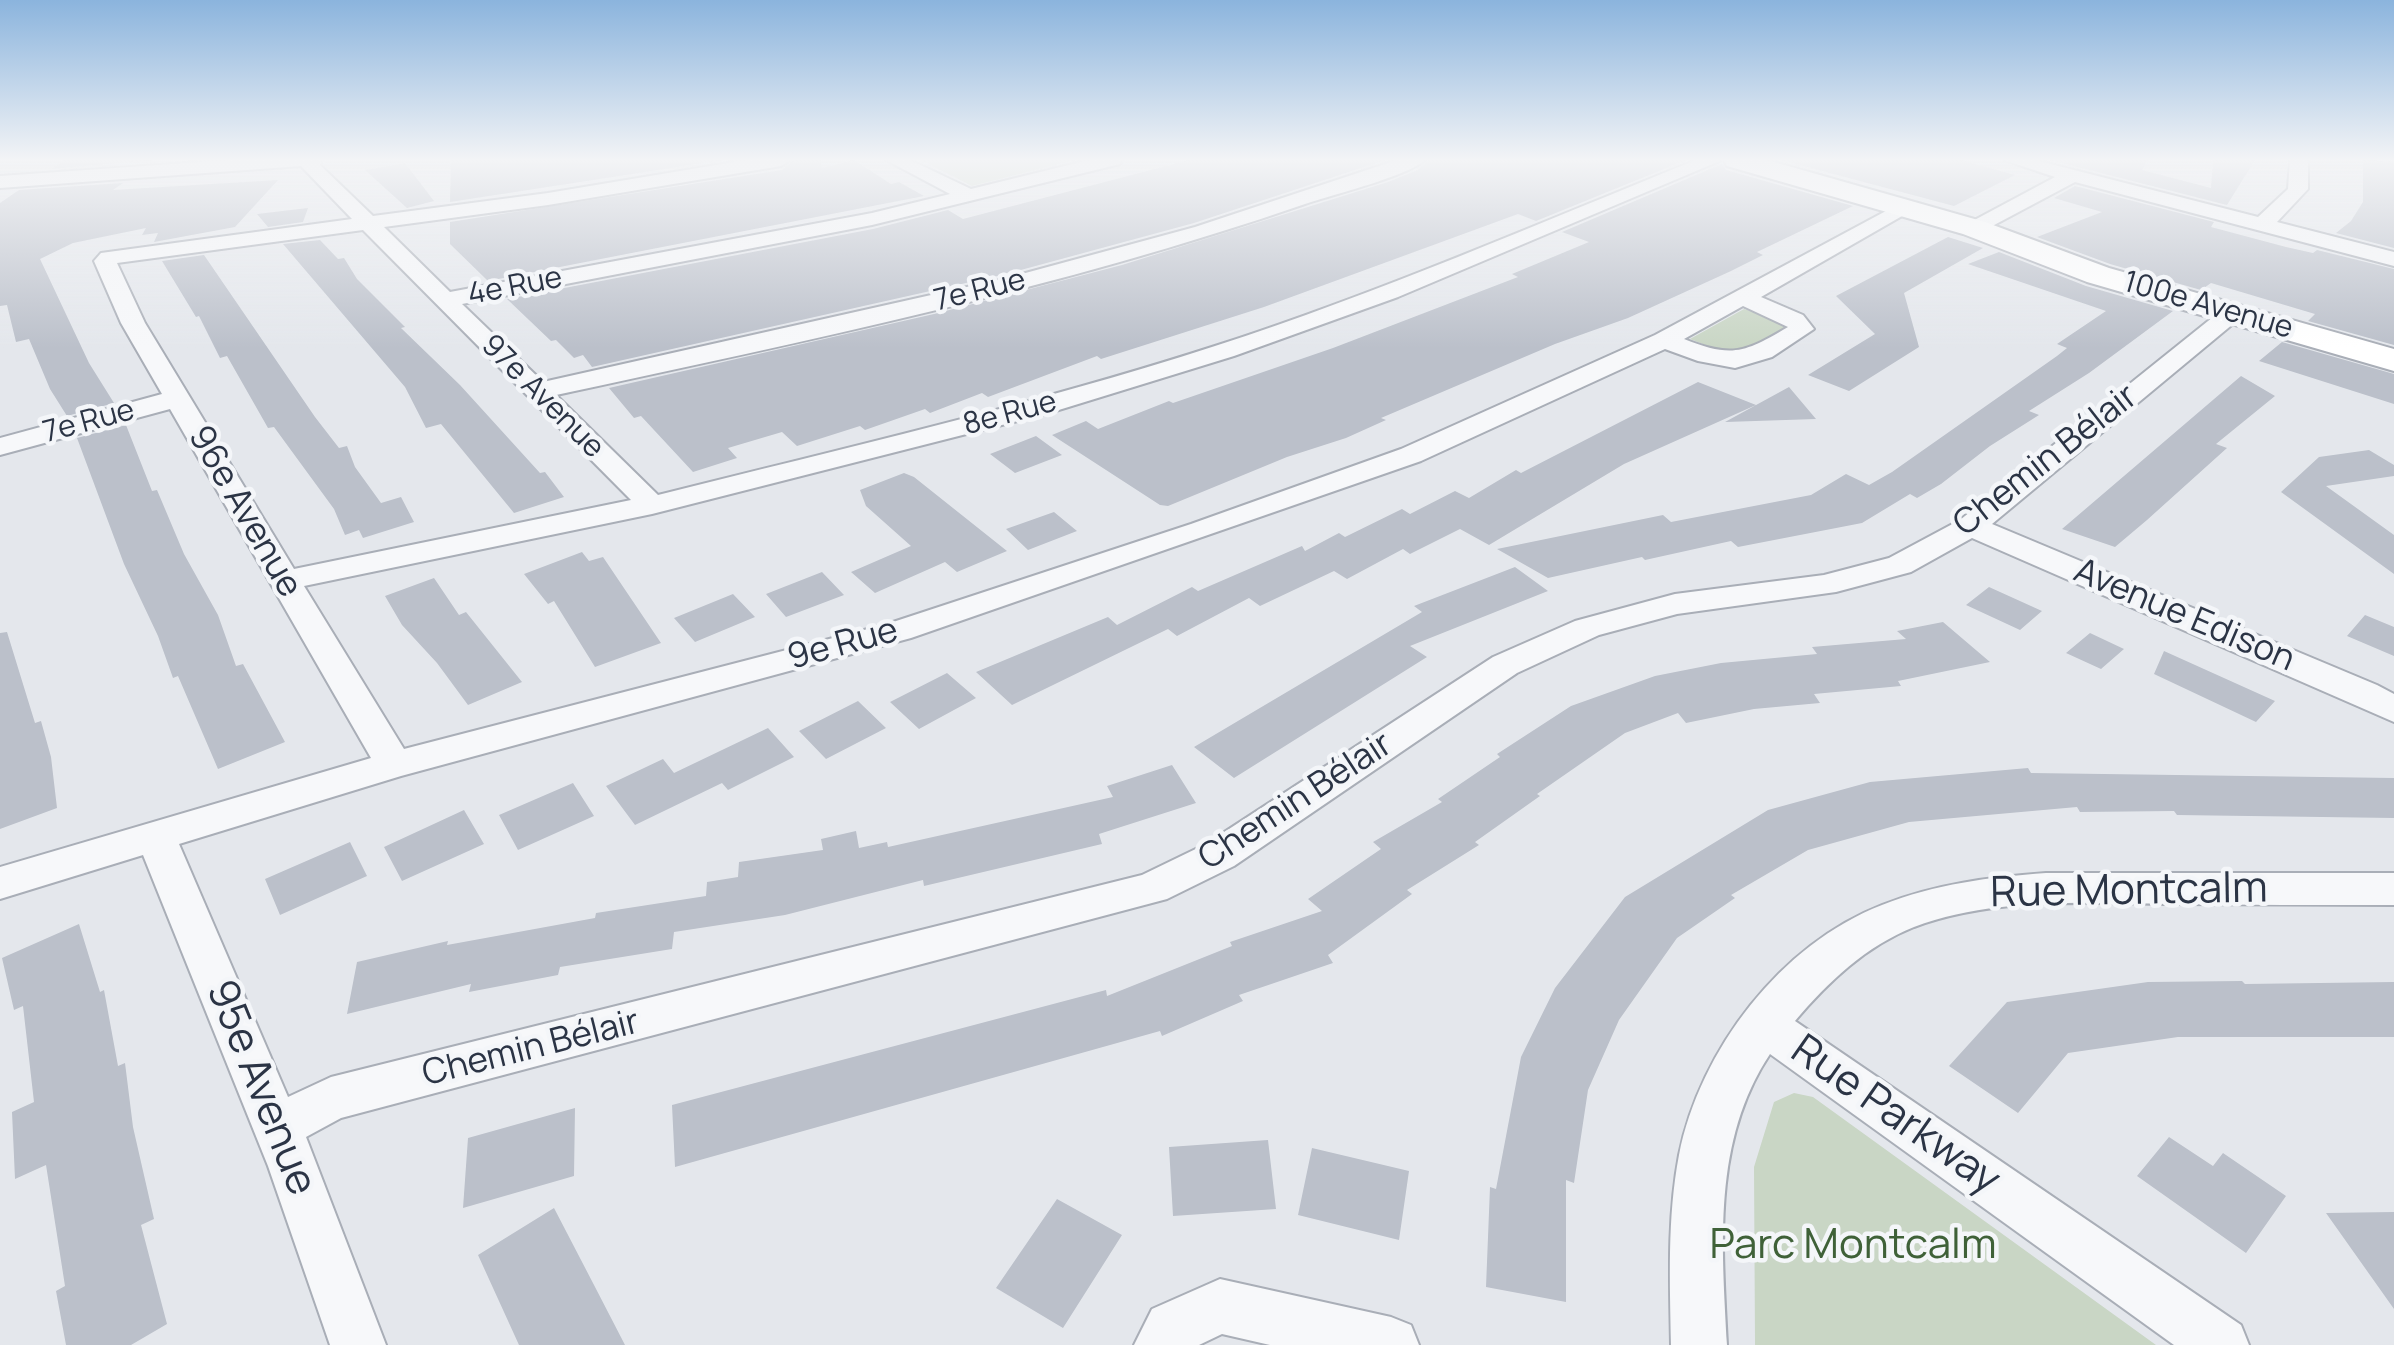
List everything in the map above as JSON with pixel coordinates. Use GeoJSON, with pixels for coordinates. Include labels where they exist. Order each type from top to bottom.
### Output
{"type":"FeatureCollection","features":[{"type":"Feature","properties":{"kind":"street","name":"96e Avenue"},"geometry":{"type":"LineString","coordinates":[[365,223],[109,258],[105,264],[132,323],[394,765]]}},
{"type":"Feature","properties":{"kind":"street","name":"97e Avenue"},"geometry":{"type":"LineString","coordinates":[[365,223],[652,505]]}},
{"type":"Feature","properties":{"kind":"street","name":"4e Rue"},"geometry":{"type":"LineString","coordinates":[[444,300],[847,223]]}},
{"type":"Feature","properties":{"kind":"street","name":"7e Rue"},"geometry":{"type":"LineString","coordinates":[[537,391],[796,337],[1227,223]]}},
{"type":"Feature","properties":{"kind":"street","name":"8e Rue"},"geometry":{"type":"LineString","coordinates":[[282,581],[652,505],[1040,407],[1225,351],[1390,292],[1559,223]]}},
{"type":"Feature","properties":{"kind":"street","name":"9e Rue"},"geometry":{"type":"LineString","coordinates":[[0,883],[394,765],[899,631],[1145,549],[1411,455],[1664,340],[1879,223]]}},
{"type":"Feature","properties":{"kind":"street","name":"100e Avenue"},"geometry":{"type":"LineString","coordinates":[[1956,223],[2098,275],[2394,360]]}},
{"type":"Feature","properties":{"kind":"street"},"geometry":{"type":"LineString","coordinates":[[1974,228],[1984,223]]}},
{"type":"Feature","properties":{"kind":"street"},"geometry":{"type":"LineString","coordinates":[[2257,223],[2394,258]]}},
{"type":"Feature","properties":{"kind":"street"},"geometry":{"type":"LineString","coordinates":[[1664,340],[1724,363],[1742,363],[1802,328],[1795,320],[1744,298]]}},
{"type":"Feature","properties":{"kind":"street","name":"Chemin Bélair"},"geometry":{"type":"LineString","coordinates":[[277,1127],[331,1099],[1152,888],[1233,847],[1505,665],[1587,628],[1675,604],[1825,584],[1900,564],[1972,526],[2231,314]]}},
{"type":"Feature","properties":{"kind":"street","name":"7e Rue"},"geometry":{"type":"LineString","coordinates":[[0,446],[179,398]]}},
{"type":"Feature","properties":{"kind":"street","name":"Avenue Edison"},"geometry":{"type":"LineString","coordinates":[[1972,526],[2364,693],[2394,710]]}},
{"type":"Feature","properties":{"kind":"street","name":"95e Avenue"},"geometry":{"type":"LineString","coordinates":[[155,834],[277,1127],[358,1345]]}},
{"type":"Feature","properties":{"kind":"street","name":"Rue Montcalm"},"geometry":{"type":"LineString","coordinates":[[1700,1345],[1695,1222],[1711,1125],[1739,1058],[1804,975],[1844,944],[1912,909],[1967,895],[2033,888],[2394,889]]}},
{"type":"Feature","properties":{"kind":"street","name":"Rue Parkway"},"geometry":{"type":"LineString","coordinates":[[1764,1024],[2221,1345]]}},
{"type":"Feature","properties":{"kind":"street"},"geometry":{"type":"LineString","coordinates":[[1162,1345],[1172,1328],[1220,1306],[1391,1345]]}},
{"type":"Feature","properties":{"kind":"green space"},"geometry":{"type":"Polygon","coordinates":[[[1744,309],[1788,323],[1788,328],[1734,356],[1690,339],[1744,309]]]}},
{"type":"Feature","properties":{"kind":"green space","name":"Parc Montcalm"},"geometry":{"type":"Polygon","coordinates":[[[1794,1093],[1813,1097],[2156,1345],[1755,1345],[1754,1167],[1774,1102],[1794,1093]]]}},
{"type":"Feature","properties":{"kind":"building"},"geometry":{"type":"Polygon","coordinates":[[[0,223],[239,223],[235,227],[154,242],[158,233],[142,235],[146,228],[73,243],[40,259],[89,363],[114,403],[67,416],[50,389],[29,339],[16,342],[7,305],[0,306],[0,223]]]}},
{"type":"Feature","properties":{"kind":"building"},"geometry":{"type":"Polygon","coordinates":[[[264,223],[298,223],[268,227],[264,223]]]}},
{"type":"Feature","properties":{"kind":"building"},"geometry":{"type":"Polygon","coordinates":[[[450,223],[787,223],[488,281],[450,244],[450,223]]]}},
{"type":"Feature","properties":{"kind":"building"},"geometry":{"type":"Polygon","coordinates":[[[898,223],[1195,223],[1006,274],[592,367],[583,355],[574,358],[556,340],[551,341],[507,299],[898,223]]]}},
{"type":"Feature","properties":{"kind":"building"},"geometry":{"type":"Polygon","coordinates":[[[1257,223],[1494,223],[1264,307],[1101,359],[1097,356],[988,397],[982,393],[930,413],[925,409],[865,430],[860,426],[797,446],[782,432],[728,448],[737,458],[693,472],[641,416],[634,418],[609,388],[934,314],[1122,265],[1257,223]]]}},
{"type":"Feature","properties":{"kind":"building"},"geometry":{"type":"Polygon","coordinates":[[[1584,223],[1818,223],[1757,252],[1763,255],[1628,318],[1555,344],[1381,418],[1386,420],[1346,438],[1287,457],[1168,506],[1160,505],[1052,435],[1086,421],[1098,429],[1169,401],[1173,403],[1333,348],[1518,277],[1512,274],[1589,242],[1562,232],[1584,223]]]}},
{"type":"Feature","properties":{"kind":"building"},"geometry":{"type":"Polygon","coordinates":[[[2074,223],[2214,223],[2211,227],[2286,247],[2313,253],[2317,250],[2394,269],[2394,345],[2308,321],[2315,314],[2211,283],[2201,290],[2110,264],[2037,237],[2074,223]]]}},
{"type":"Feature","properties":{"kind":"building"},"geometry":{"type":"Polygon","coordinates":[[[2349,223],[2394,223],[2394,248],[2336,233],[2349,223]]]}},
{"type":"Feature","properties":{"kind":"building"},"geometry":{"type":"Polygon","coordinates":[[[1948,237],[1983,248],[1904,293],[1919,347],[1849,391],[1808,375],[1875,334],[1836,296],[1948,237]]]}},
{"type":"Feature","properties":{"kind":"building"},"geometry":{"type":"Polygon","coordinates":[[[320,240],[338,259],[344,258],[357,279],[405,327],[401,328],[460,385],[540,473],[545,472],[564,497],[514,513],[441,424],[426,428],[405,387],[283,244],[320,240]]]}},
{"type":"Feature","properties":{"kind":"building"},"geometry":{"type":"Polygon","coordinates":[[[1999,252],[2086,286],[2173,311],[2089,373],[2029,411],[2039,415],[1941,484],[1917,498],[1910,494],[1862,523],[1738,547],[1731,541],[1548,578],[1497,549],[1663,515],[1671,522],[1811,495],[1846,474],[1869,485],[1892,472],[2057,356],[2067,348],[2057,344],[2106,311],[1968,264],[1999,252]]]}},
{"type":"Feature","properties":{"kind":"building"},"geometry":{"type":"Polygon","coordinates":[[[204,255],[315,417],[339,448],[347,446],[355,467],[381,503],[401,497],[414,522],[363,538],[359,530],[345,535],[334,509],[274,427],[268,428],[227,356],[220,358],[199,316],[196,317],[162,261],[204,255]]]}},
{"type":"Feature","properties":{"kind":"building"},"geometry":{"type":"Polygon","coordinates":[[[2282,342],[2394,374],[2394,404],[2259,361],[2282,342]]]}},
{"type":"Feature","properties":{"kind":"building"},"geometry":{"type":"Polygon","coordinates":[[[2241,376],[2275,396],[2216,444],[2227,448],[2147,520],[2115,547],[2062,529],[2241,376]]]}},
{"type":"Feature","properties":{"kind":"building"},"geometry":{"type":"Polygon","coordinates":[[[1698,382],[1756,405],[1624,464],[1489,545],[1460,529],[1410,554],[1403,549],[1347,579],[1334,571],[1260,606],[1249,598],[1177,636],[1168,629],[1012,705],[976,672],[1108,617],[1117,625],[1192,587],[1198,591],[1302,546],[1305,551],[1339,533],[1345,537],[1402,509],[1410,514],[1455,491],[1469,498],[1516,470],[1521,473],[1698,382]]]}},
{"type":"Feature","properties":{"kind":"building"},"geometry":{"type":"Polygon","coordinates":[[[1789,387],[1816,419],[1725,422],[1789,387]]]}},
{"type":"Feature","properties":{"kind":"building"},"geometry":{"type":"Polygon","coordinates":[[[126,425],[152,491],[157,490],[184,554],[218,615],[236,666],[243,664],[285,742],[218,769],[124,564],[77,438],[126,425]]]}},
{"type":"Feature","properties":{"kind":"building"},"geometry":{"type":"Polygon","coordinates":[[[1036,436],[1062,455],[1015,473],[990,454],[1036,436]]]}},
{"type":"Feature","properties":{"kind":"building"},"geometry":{"type":"Polygon","coordinates":[[[2369,450],[2394,465],[2394,476],[2326,486],[2394,535],[2394,574],[2281,492],[2319,457],[2369,450]]]}},
{"type":"Feature","properties":{"kind":"building"},"geometry":{"type":"Polygon","coordinates":[[[904,473],[1007,551],[957,572],[945,562],[875,593],[851,572],[911,546],[866,506],[860,490],[904,473]]]}},
{"type":"Feature","properties":{"kind":"building"},"geometry":{"type":"Polygon","coordinates":[[[1054,512],[1077,531],[1028,550],[1006,529],[1054,512]]]}},
{"type":"Feature","properties":{"kind":"building"},"geometry":{"type":"Polygon","coordinates":[[[582,552],[589,561],[603,557],[661,643],[595,667],[554,601],[548,604],[524,574],[582,552]]]}},
{"type":"Feature","properties":{"kind":"building"},"geometry":{"type":"Polygon","coordinates":[[[1515,567],[1548,591],[1410,646],[1427,657],[1234,778],[1194,747],[1422,612],[1414,606],[1515,567]]]}},
{"type":"Feature","properties":{"kind":"building"},"geometry":{"type":"Polygon","coordinates":[[[822,572],[844,595],[786,617],[766,594],[822,572]]]}},
{"type":"Feature","properties":{"kind":"building"},"geometry":{"type":"Polygon","coordinates":[[[434,578],[459,615],[466,612],[522,682],[468,705],[402,625],[385,596],[434,578]]]}},
{"type":"Feature","properties":{"kind":"building"},"geometry":{"type":"Polygon","coordinates":[[[1989,587],[2042,611],[2020,630],[1966,605],[1989,587]]]}},
{"type":"Feature","properties":{"kind":"building"},"geometry":{"type":"Polygon","coordinates":[[[733,594],[755,617],[695,642],[674,618],[733,594]]]}},
{"type":"Feature","properties":{"kind":"building"},"geometry":{"type":"Polygon","coordinates":[[[2365,615],[2394,627],[2394,656],[2347,636],[2365,615]]]}},
{"type":"Feature","properties":{"kind":"building"},"geometry":{"type":"Polygon","coordinates":[[[1943,622],[1990,662],[1898,681],[1901,686],[1814,694],[1820,703],[1754,709],[1686,723],[1678,713],[1625,733],[1537,794],[1540,796],[1475,842],[1479,845],[1407,890],[1412,894],[1328,955],[1333,963],[1239,995],[1243,1001],[1162,1036],[1160,1031],[675,1167],[672,1105],[1106,990],[1107,996],[1232,946],[1230,942],[1322,911],[1308,899],[1381,849],[1373,842],[1442,802],[1438,799],[1500,757],[1497,754],[1571,706],[1655,676],[1721,663],[1817,654],[1812,647],[1906,639],[1897,631],[1943,622]]]}},
{"type":"Feature","properties":{"kind":"building"},"geometry":{"type":"Polygon","coordinates":[[[7,632],[35,723],[41,721],[51,757],[57,808],[0,829],[0,633],[7,632]]]}},
{"type":"Feature","properties":{"kind":"building"},"geometry":{"type":"Polygon","coordinates":[[[2090,633],[2124,649],[2101,669],[2066,653],[2090,633]]]}},
{"type":"Feature","properties":{"kind":"building"},"geometry":{"type":"Polygon","coordinates":[[[2164,651],[2275,701],[2256,722],[2154,674],[2164,651]]]}},
{"type":"Feature","properties":{"kind":"building"},"geometry":{"type":"Polygon","coordinates":[[[947,673],[976,698],[919,729],[890,702],[947,673]]]}},
{"type":"Feature","properties":{"kind":"building"},"geometry":{"type":"Polygon","coordinates":[[[858,701],[886,728],[826,759],[799,731],[858,701]]]}},
{"type":"Feature","properties":{"kind":"building"},"geometry":{"type":"Polygon","coordinates":[[[768,728],[794,757],[728,790],[722,783],[635,825],[606,786],[663,759],[674,773],[768,728]]]}},
{"type":"Feature","properties":{"kind":"building"},"geometry":{"type":"Polygon","coordinates":[[[1172,765],[1196,803],[1099,834],[1102,844],[924,886],[923,880],[785,915],[674,932],[672,949],[560,967],[558,975],[469,992],[471,984],[347,1014],[357,962],[448,941],[447,945],[595,918],[596,913],[706,896],[707,882],[738,877],[739,862],[823,850],[821,839],[856,831],[859,848],[887,842],[888,847],[1113,797],[1107,786],[1172,765]]]}},
{"type":"Feature","properties":{"kind":"building"},"geometry":{"type":"Polygon","coordinates":[[[2028,768],[2031,773],[2394,778],[2394,818],[2080,812],[2077,807],[1909,822],[1808,850],[1731,895],[1735,898],[1677,938],[1619,1020],[1588,1090],[1574,1183],[1566,1180],[1566,1302],[1486,1287],[1490,1187],[1496,1189],[1521,1057],[1555,988],[1625,897],[1768,810],[1870,782],[2028,768]]]}},
{"type":"Feature","properties":{"kind":"building"},"geometry":{"type":"Polygon","coordinates":[[[573,783],[594,816],[518,850],[499,815],[573,783]]]}},
{"type":"Feature","properties":{"kind":"building"},"geometry":{"type":"Polygon","coordinates":[[[464,810],[484,844],[402,881],[384,847],[464,810]]]}},
{"type":"Feature","properties":{"kind":"building"},"geometry":{"type":"Polygon","coordinates":[[[350,842],[367,876],[280,915],[265,879],[350,842]]]}},
{"type":"Feature","properties":{"kind":"building"},"geometry":{"type":"Polygon","coordinates":[[[79,924],[100,992],[104,990],[118,1066],[125,1063],[133,1127],[154,1219],[141,1225],[167,1324],[131,1345],[66,1345],[56,1291],[65,1286],[46,1165],[15,1179],[12,1112],[34,1102],[23,1006],[14,1010],[2,958],[79,924]]]}},
{"type":"Feature","properties":{"kind":"building"},"geometry":{"type":"Polygon","coordinates":[[[2148,982],[2394,982],[2394,1037],[2178,1037],[2068,1053],[2018,1113],[1949,1066],[2007,1002],[2148,982]]]}},
{"type":"Feature","properties":{"kind":"building"},"geometry":{"type":"Polygon","coordinates":[[[575,1108],[574,1176],[463,1208],[468,1138],[575,1108]]]}},
{"type":"Feature","properties":{"kind":"building"},"geometry":{"type":"Polygon","coordinates":[[[2169,1137],[2213,1166],[2223,1153],[2286,1196],[2246,1253],[2137,1176],[2169,1137]]]}},
{"type":"Feature","properties":{"kind":"building"},"geometry":{"type":"Polygon","coordinates":[[[1268,1140],[1276,1209],[1173,1216],[1169,1147],[1268,1140]]]}},
{"type":"Feature","properties":{"kind":"building"},"geometry":{"type":"Polygon","coordinates":[[[1312,1148],[1409,1171],[1399,1240],[1298,1215],[1312,1148]]]}},
{"type":"Feature","properties":{"kind":"building"},"geometry":{"type":"Polygon","coordinates":[[[1057,1199],[1122,1235],[1063,1328],[996,1288],[1057,1199]]]}},
{"type":"Feature","properties":{"kind":"building"},"geometry":{"type":"Polygon","coordinates":[[[554,1208],[625,1345],[519,1345],[478,1255],[554,1208]]]}},
{"type":"Feature","properties":{"kind":"building"},"geometry":{"type":"Polygon","coordinates":[[[2394,1212],[2394,1309],[2326,1213],[2394,1212]]]}}]}
